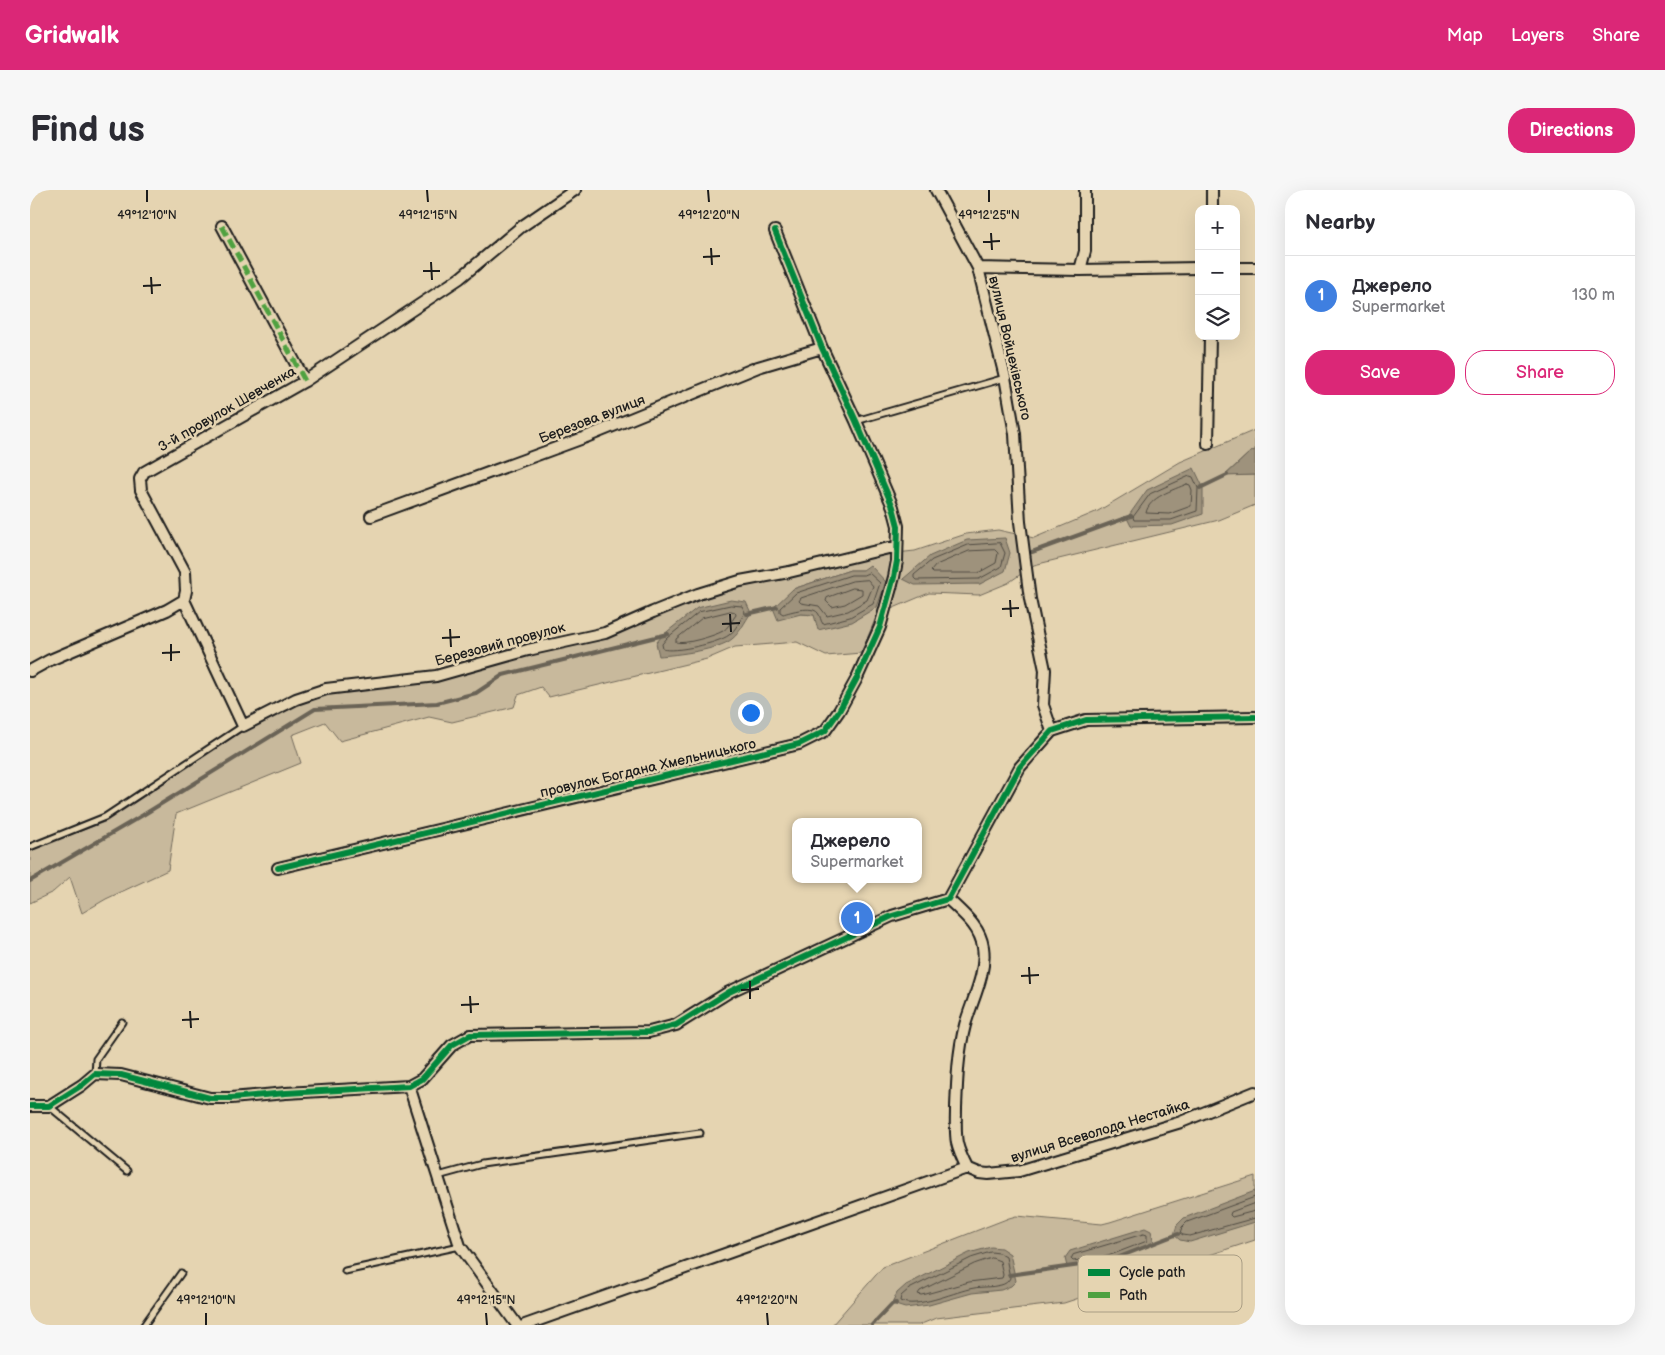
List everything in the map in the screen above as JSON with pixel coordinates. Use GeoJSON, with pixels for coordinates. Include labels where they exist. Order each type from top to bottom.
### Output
{"type":"FeatureCollection","features":[{"type":"Feature","properties":{"kind":"street","name":"3-й провулок Шевченка"},"geometry":{"type":"LineString","coordinates":[[184,600],[186,591],[185,572],[141,490],[140,479],[144,472],[305,381],[460,278],[521,227],[575,190]]}},
{"type":"Feature","properties":{"kind":"street","name":"вулиця Войцехівського"},"geometry":{"type":"LineString","coordinates":[[936,190],[978,268],[1005,378],[1015,434],[1020,522],[1030,599],[1045,670],[1043,705],[1052,731]]}},
{"type":"Feature","properties":{"kind":"street"},"geometry":{"type":"LineString","coordinates":[[1080,270],[1085,251],[1085,190]]}},
{"type":"Feature","properties":{"kind":"street"},"geometry":{"type":"LineString","coordinates":[[1212,190],[1212,205]]}},
{"type":"Feature","properties":{"kind":"street"},"geometry":{"type":"LineString","coordinates":[[222,226],[305,381]]}},
{"type":"Feature","properties":{"kind":"street","name":"провулок Богдана Хмельницького"},"geometry":{"type":"LineString","coordinates":[[278,868],[770,752],[800,744],[825,731],[839,711],[856,680],[880,627],[894,577],[898,526],[893,507],[856,420],[822,348],[775,230]]}},
{"type":"Feature","properties":{"kind":"street"},"geometry":{"type":"LineString","coordinates":[[978,268],[1080,270],[1195,268]]}},
{"type":"Feature","properties":{"kind":"street"},"geometry":{"type":"LineString","coordinates":[[1240,268],[1255,268]]}},
{"type":"Feature","properties":{"kind":"street"},"geometry":{"type":"LineString","coordinates":[[1208,444],[1210,340]]}},
{"type":"Feature","properties":{"kind":"street","name":"Березова вулиця"},"geometry":{"type":"LineString","coordinates":[[371,516],[586,438],[758,367],[822,348]]}},
{"type":"Feature","properties":{"kind":"street","name":"Березовий провулок"},"geometry":{"type":"LineString","coordinates":[[243,726],[296,699],[326,689],[436,676],[528,650],[605,632],[689,597],[740,581],[789,572],[897,546]]}},
{"type":"Feature","properties":{"kind":"street"},"geometry":{"type":"LineString","coordinates":[[30,671],[50,660],[167,610],[184,600],[243,726]]}},
{"type":"Feature","properties":{"kind":"street"},"geometry":{"type":"LineString","coordinates":[[30,1106],[49,1106],[82,1085],[95,1074],[121,1075],[210,1098],[409,1086],[422,1079],[452,1045],[470,1035],[649,1032],[676,1025],[729,992],[874,924],[892,916],[948,899],[1020,768],[1052,731],[1086,720],[1255,717]]}},
{"type":"Feature","properties":{"kind":"street"},"geometry":{"type":"LineString","coordinates":[[525,1325],[966,1168],[956,1136],[957,1085],[962,1039],[981,976],[983,946],[972,923],[948,899]]}},
{"type":"Feature","properties":{"kind":"street"},"geometry":{"type":"LineString","coordinates":[[409,1086],[460,1246],[517,1325]]}},
{"type":"Feature","properties":{"kind":"street","name":"вулиця Всеволода Нестайка"},"geometry":{"type":"LineString","coordinates":[[966,1168],[978,1173],[988,1174],[1020,1171],[1181,1122],[1255,1092]]}},
{"type":"Feature","properties":{"kind":"lane"},"geometry":{"type":"LineString","coordinates":[[856,420],[1005,378]]}},
{"type":"Feature","properties":{"kind":"lane"},"geometry":{"type":"LineString","coordinates":[[30,847],[105,817],[243,726]]}},
{"type":"Feature","properties":{"kind":"lane"},"geometry":{"type":"LineString","coordinates":[[95,1074],[96,1059],[122,1022]]}},
{"type":"Feature","properties":{"kind":"lane"},"geometry":{"type":"LineString","coordinates":[[49,1106],[127,1171]]}},
{"type":"Feature","properties":{"kind":"lane"},"geometry":{"type":"LineString","coordinates":[[438,1176],[482,1164],[700,1133]]}},
{"type":"Feature","properties":{"kind":"lane"},"geometry":{"type":"LineString","coordinates":[[345,1271],[460,1246]]}},
{"type":"Feature","properties":{"kind":"lane"},"geometry":{"type":"LineString","coordinates":[[144,1325],[181,1273]]}},
{"type":"Feature","properties":{"kind":"shaded area"},"geometry":{"type":"Polygon","coordinates":[[[1255,430],[1255,450],[1249,453],[1225,475],[1255,475],[1255,505],[1219,520],[1034,565],[1008,583],[979,595],[929,593],[877,615],[861,653],[826,656],[797,642],[735,647],[707,659],[549,697],[541,687],[518,695],[514,707],[452,722],[429,717],[340,741],[325,722],[292,735],[301,763],[176,814],[168,870],[106,899],[82,913],[70,877],[53,892],[30,903],[30,850],[107,821],[245,729],[298,702],[326,692],[436,679],[608,636],[699,597],[790,576],[858,557],[915,551],[966,534],[998,530],[1034,538],[1098,511],[1180,462],[1255,430]],[[1010,553],[960,583],[980,584],[1010,553]],[[850,570],[793,589],[801,614],[814,615],[863,570],[850,570]]]}},
{"type":"Feature","properties":{"kind":"shaded area"},"geometry":{"type":"Polygon","coordinates":[[[1255,1176],[1255,1240],[1210,1255],[1078,1255],[1078,1298],[1064,1303],[936,1318],[919,1325],[832,1325],[883,1267],[1009,1218],[1016,1216],[1102,1224],[1255,1176]]]}},
{"type":"Feature","properties":{"kind":"water"},"geometry":{"type":"Polygon","coordinates":[[[1255,450],[1255,475],[1225,476],[1249,453],[1255,450]]]}},
{"type":"Feature","properties":{"kind":"water"},"geometry":{"type":"Polygon","coordinates":[[[1194,468],[1203,487],[1203,514],[1172,525],[1131,526],[1127,518],[1147,490],[1194,468]]]}},
{"type":"Feature","properties":{"kind":"water"},"geometry":{"type":"Polygon","coordinates":[[[1005,538],[1010,553],[1005,571],[980,584],[915,585],[903,579],[930,556],[967,540],[1005,538]]]}},
{"type":"Feature","properties":{"kind":"water"},"geometry":{"type":"Polygon","coordinates":[[[870,565],[886,582],[877,607],[852,622],[818,630],[814,615],[801,614],[778,620],[773,608],[793,589],[850,570],[863,570],[870,565]]]}},
{"type":"Feature","properties":{"kind":"water"},"geometry":{"type":"Polygon","coordinates":[[[731,600],[746,602],[751,613],[732,639],[708,649],[659,656],[656,643],[663,635],[697,608],[731,600]]]}},
{"type":"Feature","properties":{"kind":"water"},"geometry":{"type":"Polygon","coordinates":[[[1255,1191],[1255,1222],[1190,1242],[1180,1240],[1174,1235],[1177,1225],[1184,1218],[1255,1191]]]}},
{"type":"Feature","properties":{"kind":"water"},"geometry":{"type":"Polygon","coordinates":[[[1145,1228],[1151,1231],[1154,1243],[1124,1255],[1078,1255],[1078,1265],[1067,1267],[1065,1258],[1070,1251],[1145,1228]]]}},
{"type":"Feature","properties":{"kind":"water"},"geometry":{"type":"Polygon","coordinates":[[[991,1247],[1001,1248],[1010,1254],[1016,1281],[1011,1286],[1001,1290],[972,1293],[929,1305],[905,1308],[892,1304],[897,1293],[906,1285],[969,1253],[991,1247]]]}},
{"type":"Feature","properties":{"kind":"waterway"},"geometry":{"type":"LineString","coordinates":[[1200,488],[1227,475]]}},
{"type":"Feature","properties":{"kind":"waterway"},"geometry":{"type":"LineString","coordinates":[[1032,552],[1131,516]]}},
{"type":"Feature","properties":{"kind":"waterway"},"geometry":{"type":"LineString","coordinates":[[747,614],[777,607]]}},
{"type":"Feature","properties":{"kind":"waterway"},"geometry":{"type":"LineString","coordinates":[[30,881],[143,815],[315,709],[437,703],[476,693],[503,675],[668,634]]}},
{"type":"Feature","properties":{"kind":"waterway"},"geometry":{"type":"LineString","coordinates":[[1124,1255],[1178,1234]]}},
{"type":"Feature","properties":{"kind":"waterway"},"geometry":{"type":"LineString","coordinates":[[1009,1275],[1078,1265]]}},
{"type":"Feature","properties":{"kind":"waterway"},"geometry":{"type":"LineString","coordinates":[[872,1325],[892,1304],[896,1303]]}},
{"type":"Feature","properties":{"kind":"marked path"},"geometry":{"type":"LineString","coordinates":[[222,226],[305,381]]}},
{"type":"Feature","properties":{"kind":"cycle path"},"geometry":{"type":"LineString","coordinates":[[278,868],[799,744],[825,731],[839,711],[856,680],[880,627],[897,561],[898,526],[893,507],[822,348],[775,231]]}},
{"type":"Feature","properties":{"kind":"cycle path"},"geometry":{"type":"LineString","coordinates":[[30,1106],[49,1106],[82,1085],[95,1074],[121,1075],[210,1098],[409,1086],[422,1079],[452,1045],[470,1035],[649,1032],[676,1025],[729,992],[892,916],[948,899],[1020,767],[1052,731],[1086,720],[1255,717]]}},
{"type":"Feature","properties":{"kind":"place","name":"Джерело"},"geometry":{"type":"Point","coordinates":[857,918]}}]}
